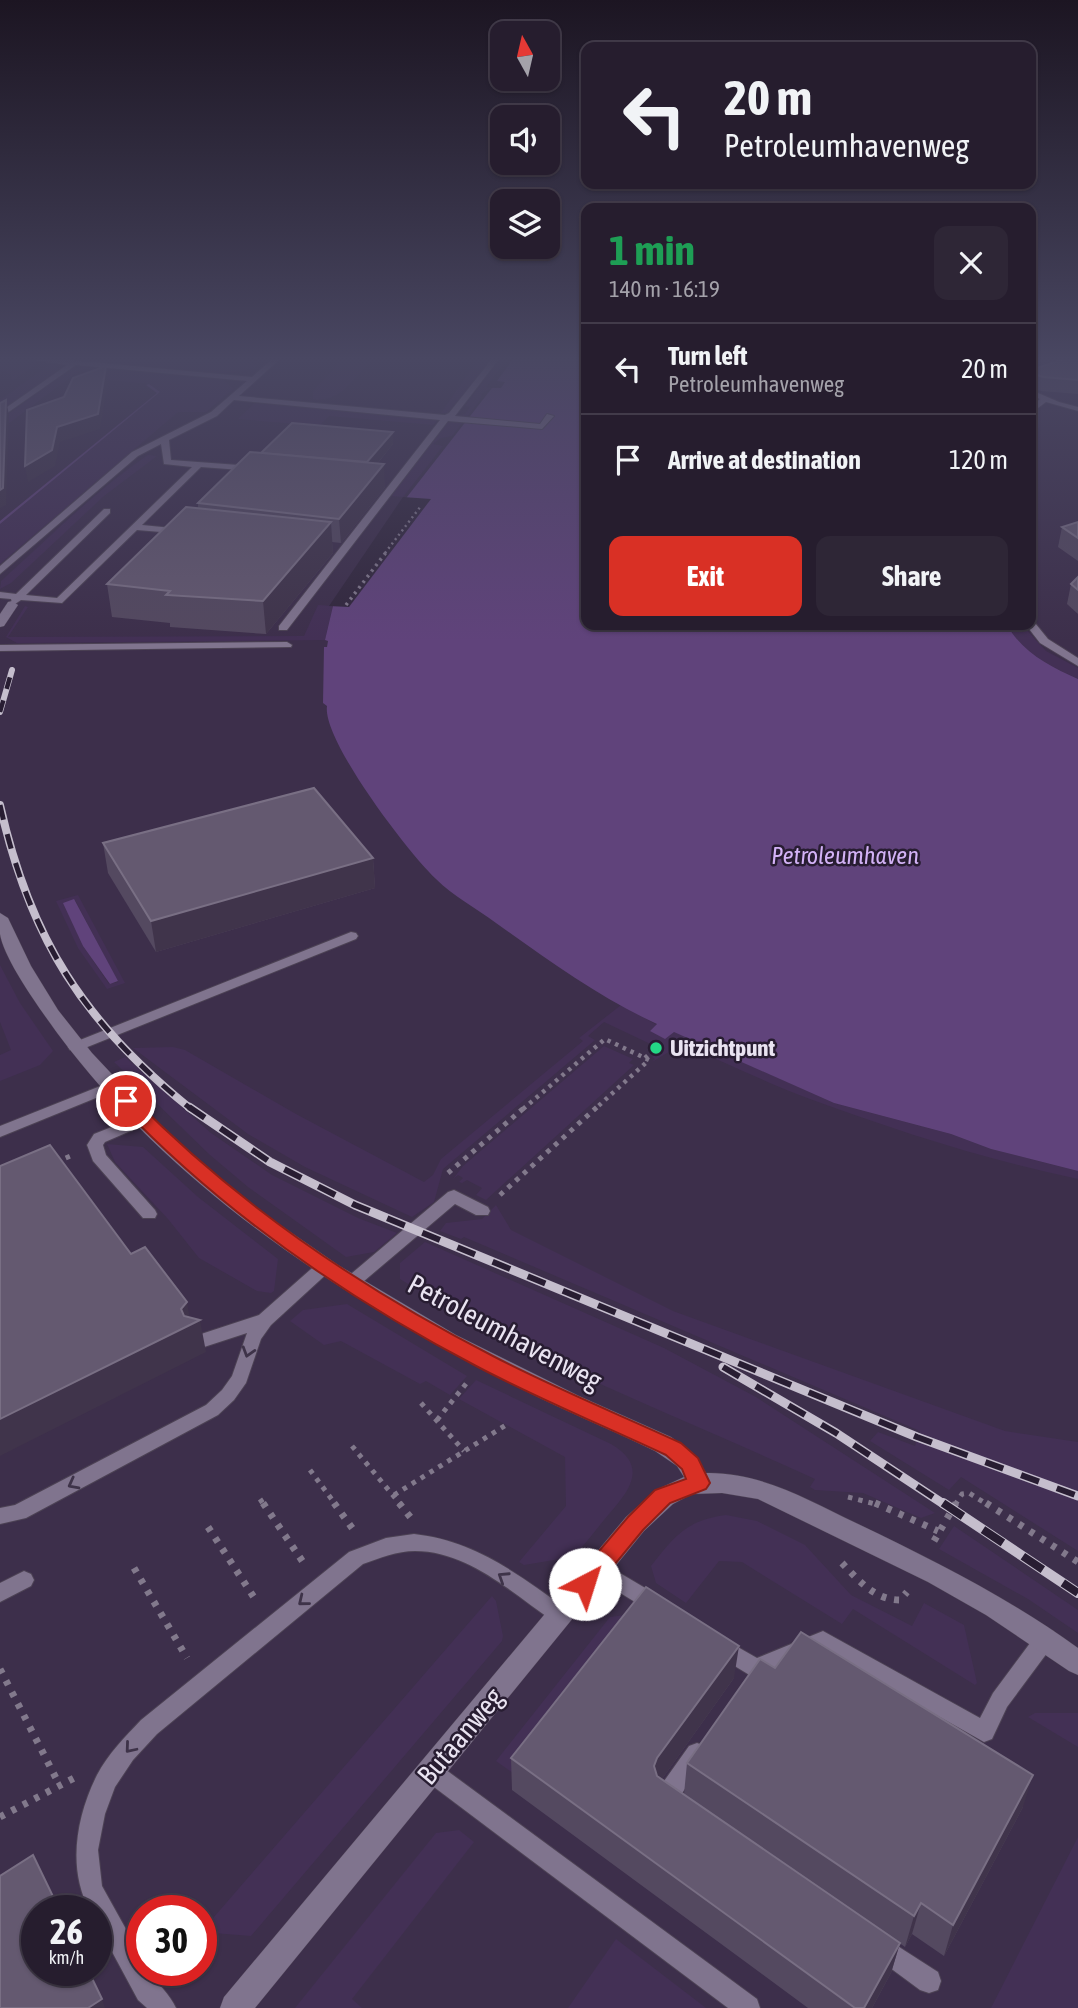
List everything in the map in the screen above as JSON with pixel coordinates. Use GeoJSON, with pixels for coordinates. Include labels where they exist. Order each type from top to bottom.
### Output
{"type":"FeatureCollection","features":[{"type":"Feature","properties":{"kind":"street"},"geometry":{"type":"LineString","coordinates":[[0,623],[15,601]]}},
{"type":"Feature","properties":{"kind":"street","name":"Petroleumhavenweg"},"geometry":{"type":"LineString","coordinates":[[0,918],[29,978],[75,1047],[144,1119],[226,1195],[325,1266],[438,1336],[486,1362],[673,1449],[690,1464],[699,1483]]}},
{"type":"Feature","properties":{"kind":"street"},"geometry":{"type":"LineString","coordinates":[[699,1483],[744,1485],[799,1506],[922,1565],[1012,1616],[1078,1663]]}},
{"type":"Feature","properties":{"kind":"street","name":"Butaanweg"},"geometry":{"type":"LineString","coordinates":[[235,2008],[635,1524],[663,1497],[699,1483]]}},
{"type":"Feature","properties":{"kind":"lane"},"geometry":{"type":"LineString","coordinates":[[0,571],[137,453]]}},
{"type":"Feature","properties":{"kind":"lane"},"geometry":{"type":"LineString","coordinates":[[166,453],[167,461],[257,470]]}},
{"type":"Feature","properties":{"kind":"lane"},"geometry":{"type":"LineString","coordinates":[[283,628],[419,453]]}},
{"type":"Feature","properties":{"kind":"lane"},"geometry":{"type":"LineString","coordinates":[[0,595],[15,601],[59,601],[199,465]]}},
{"type":"Feature","properties":{"kind":"lane"},"geometry":{"type":"LineString","coordinates":[[382,481],[396,483]]}},
{"type":"Feature","properties":{"kind":"lane"},"geometry":{"type":"LineString","coordinates":[[15,601],[47,566],[107,511]]}},
{"type":"Feature","properties":{"kind":"lane"},"geometry":{"type":"LineString","coordinates":[[135,527],[187,533]]}},
{"type":"Feature","properties":{"kind":"lane"},"geometry":{"type":"LineString","coordinates":[[331,548],[344,549]]}},
{"type":"Feature","properties":{"kind":"lane"},"geometry":{"type":"LineString","coordinates":[[1035,630],[1044,640],[1078,663]]}},
{"type":"Feature","properties":{"kind":"lane"},"geometry":{"type":"LineString","coordinates":[[0,648],[287,645]]}},
{"type":"Feature","properties":{"kind":"lane"},"geometry":{"type":"LineString","coordinates":[[75,1047],[351,936]]}},
{"type":"Feature","properties":{"kind":"lane"},"geometry":{"type":"LineString","coordinates":[[0,1132],[113,1086]]}},
{"type":"Feature","properties":{"kind":"lane"},"geometry":{"type":"LineString","coordinates":[[144,1119],[99,1138],[95,1145],[99,1157],[149,1214]]}},
{"type":"Feature","properties":{"kind":"lane"},"geometry":{"type":"LineString","coordinates":[[351,1283],[454,1196],[482,1211]]}},
{"type":"Feature","properties":{"kind":"lane"},"geometry":{"type":"LineString","coordinates":[[0,1516],[19,1512],[212,1410],[228,1395],[240,1378],[253,1337],[265,1320],[325,1266]]}},
{"type":"Feature","properties":{"kind":"lane"},"geometry":{"type":"LineString","coordinates":[[198,1342],[265,1320]]}},
{"type":"Feature","properties":{"kind":"lane"},"geometry":{"type":"LineString","coordinates":[[164,2008],[147,1991],[92,1889],[87,1850],[106,1781],[125,1753],[149,1727],[356,1558],[369,1551],[397,1543],[442,1543],[463,1551],[560,1615]]}},
{"type":"Feature","properties":{"kind":"lane"},"geometry":{"type":"LineString","coordinates":[[598,1569],[670,1614]]}},
{"type":"Feature","properties":{"kind":"lane"},"geometry":{"type":"LineString","coordinates":[[0,1593],[24,1580]]}},
{"type":"Feature","properties":{"kind":"lane"},"geometry":{"type":"LineString","coordinates":[[702,1635],[756,1669]]}},
{"type":"Feature","properties":{"kind":"lane"},"geometry":{"type":"LineString","coordinates":[[741,1691],[756,1669],[823,1640],[984,1732],[1000,1700],[1046,1638]]}},
{"type":"Feature","properties":{"kind":"lane"},"geometry":{"type":"LineString","coordinates":[[688,1815],[665,1799],[710,1734]]}},
{"type":"Feature","properties":{"kind":"lane"},"geometry":{"type":"LineString","coordinates":[[430,1771],[748,2008]]}},
{"type":"Feature","properties":{"kind":"lane"},"geometry":{"type":"LineString","coordinates":[[860,1933],[929,1981]]}},
{"type":"Feature","properties":{"kind":"path"},"geometry":{"type":"LineString","coordinates":[[346,604],[421,506]]}},
{"type":"Feature","properties":{"kind":"path"},"geometry":{"type":"LineString","coordinates":[[454,1196],[446,1180],[448,1172],[605,1039],[649,1060],[482,1211]]}},
{"type":"Feature","properties":{"kind":"path"},"geometry":{"type":"LineString","coordinates":[[645,1058],[656,1048]]}},
{"type":"Feature","properties":{"kind":"path"},"geometry":{"type":"LineString","coordinates":[[48,1166],[95,1145]]}},
{"type":"Feature","properties":{"kind":"path"},"geometry":{"type":"LineString","coordinates":[[437,1420],[486,1362]]}},
{"type":"Feature","properties":{"kind":"path"},"geometry":{"type":"LineString","coordinates":[[421,1403],[464,1451]]}},
{"type":"Feature","properties":{"kind":"path"},"geometry":{"type":"LineString","coordinates":[[394,1495],[506,1425]]}},
{"type":"Feature","properties":{"kind":"path"},"geometry":{"type":"LineString","coordinates":[[352,1446],[409,1512],[419,1541]]}},
{"type":"Feature","properties":{"kind":"path"},"geometry":{"type":"LineString","coordinates":[[310,1471],[369,1551]]}},
{"type":"Feature","properties":{"kind":"path"},"geometry":{"type":"LineString","coordinates":[[938,1531],[962,1494],[969,1493],[1078,1562]]}},
{"type":"Feature","properties":{"kind":"path"},"geometry":{"type":"LineString","coordinates":[[260,1499],[320,1587]]}},
{"type":"Feature","properties":{"kind":"path"},"geometry":{"type":"LineString","coordinates":[[208,1527],[272,1626]]}},
{"type":"Feature","properties":{"kind":"path"},"geometry":{"type":"LineString","coordinates":[[134,1568],[202,1684]]}},
{"type":"Feature","properties":{"kind":"path"},"geometry":{"type":"LineString","coordinates":[[0,1669],[59,1784],[1,1814]]}},
{"type":"Feature","properties":{"kind":"shaded area"},"geometry":{"type":"Polygon","coordinates":[[[0,453],[581,453],[581,630],[1036,630],[1036,453],[1078,453],[1078,2008],[0,2008],[0,453]]]}},
{"type":"Feature","properties":{"kind":"shaded area"},"geometry":{"type":"Polygon","coordinates":[[[86,453],[130,453],[0,564],[0,524],[86,453]]]}},
{"type":"Feature","properties":{"kind":"shaded area"},"geometry":{"type":"Polygon","coordinates":[[[424,453],[438,453],[403,497],[389,496],[424,453]]]}},
{"type":"Feature","properties":{"kind":"shaded area"},"geometry":{"type":"Polygon","coordinates":[[[148,455],[157,456],[104,496],[11,583],[0,589],[1,581],[73,515],[148,455]]]}},
{"type":"Feature","properties":{"kind":"shaded area"},"geometry":{"type":"Polygon","coordinates":[[[318,605],[333,606],[325,640],[17,643],[6,637],[25,606],[28,607],[8,637],[304,636],[318,605]]]}},
{"type":"Feature","properties":{"kind":"shaded area"},"geometry":{"type":"Polygon","coordinates":[[[1010,630],[1027,630],[1046,651],[1078,668],[1078,679],[1038,658],[1010,630]]]}},
{"type":"Feature","properties":{"kind":"shaded area"},"geometry":{"type":"Polygon","coordinates":[[[78,895],[125,983],[107,989],[78,948],[56,901],[78,895]],[[75,900],[83,946],[109,984],[118,982],[75,900]]]}},
{"type":"Feature","properties":{"kind":"shaded area"},"geometry":{"type":"Polygon","coordinates":[[[0,965],[20,1003],[53,1051],[40,1065],[0,1081],[0,1055],[11,1050],[0,1022],[0,965]]]}},
{"type":"Feature","properties":{"kind":"shaded area"},"geometry":{"type":"Polygon","coordinates":[[[621,1005],[657,1025],[650,1031],[674,1031],[834,1103],[951,1134],[991,1149],[1078,1171],[1078,1179],[976,1154],[876,1122],[794,1093],[682,1044],[652,1062],[655,1059],[652,1057],[661,1049],[604,1022],[588,1036],[595,1040],[443,1169],[434,1202],[412,1217],[305,1167],[248,1134],[133,1048],[173,1047],[185,1050],[296,1114],[424,1182],[433,1175],[441,1159],[583,1041],[579,1038],[621,1005]]]}},
{"type":"Feature","properties":{"kind":"shaded area"},"geometry":{"type":"Polygon","coordinates":[[[604,1046],[633,1059],[629,1063],[634,1065],[486,1200],[476,1195],[482,1188],[467,1180],[459,1182],[463,1178],[458,1175],[453,1179],[463,1166],[604,1046]]]}},
{"type":"Feature","properties":{"kind":"shaded area"},"geometry":{"type":"Polygon","coordinates":[[[125,1057],[211,1133],[272,1175],[358,1218],[397,1233],[374,1252],[346,1257],[248,1187],[210,1155],[114,1062],[125,1057]]]}},
{"type":"Feature","properties":{"kind":"shaded area"},"geometry":{"type":"Polygon","coordinates":[[[107,1144],[143,1147],[198,1197],[278,1259],[274,1291],[257,1291],[199,1258],[168,1219],[115,1162],[107,1144]]]}},
{"type":"Feature","properties":{"kind":"shaded area"},"geometry":{"type":"Polygon","coordinates":[[[496,1205],[511,1230],[673,1311],[1005,1431],[1078,1442],[1078,1551],[961,1477],[949,1490],[870,1441],[878,1432],[915,1446],[920,1431],[464,1237],[461,1239],[440,1231],[446,1223],[482,1219],[496,1205]]]}},
{"type":"Feature","properties":{"kind":"shaded area"},"geometry":{"type":"Polygon","coordinates":[[[425,1242],[664,1348],[756,1397],[935,1513],[921,1518],[863,1493],[815,1490],[810,1487],[815,1479],[604,1386],[449,1309],[400,1279],[400,1263],[425,1242]]]}},
{"type":"Feature","properties":{"kind":"shaded area"},"geometry":{"type":"Polygon","coordinates":[[[347,1304],[467,1376],[450,1395],[426,1381],[420,1384],[341,1341],[324,1345],[290,1321],[303,1310],[347,1304]]]}},
{"type":"Feature","properties":{"kind":"shaded area"},"geometry":{"type":"Polygon","coordinates":[[[476,1380],[611,1444],[630,1462],[633,1472],[627,1491],[572,1557],[524,1565],[519,1562],[566,1506],[565,1457],[459,1399],[476,1380]]]}},
{"type":"Feature","properties":{"kind":"shaded area"},"geometry":{"type":"Polygon","coordinates":[[[726,1515],[757,1521],[805,1545],[851,1595],[912,1626],[924,1603],[964,1625],[977,1683],[975,1685],[853,1609],[842,1624],[742,1562],[719,1561],[686,1603],[656,1583],[651,1566],[674,1538],[701,1521],[726,1515]]]}},
{"type":"Feature","properties":{"kind":"shaded area"},"geometry":{"type":"Polygon","coordinates":[[[954,1526],[1078,1610],[1078,1633],[1028,1599],[939,1549],[954,1526]]]}},
{"type":"Feature","properties":{"kind":"shaded area"},"geometry":{"type":"Polygon","coordinates":[[[492,1596],[496,1601],[502,1641],[251,1936],[217,1933],[217,1914],[492,1596]]]}},
{"type":"Feature","properties":{"kind":"shaded area"},"geometry":{"type":"Polygon","coordinates":[[[633,1614],[520,1778],[496,1761],[610,1617],[633,1614]]]}},
{"type":"Feature","properties":{"kind":"shaded area"},"geometry":{"type":"Polygon","coordinates":[[[1035,1713],[1078,1713],[1078,1747],[1028,1717],[1035,1713]]]}},
{"type":"Feature","properties":{"kind":"shaded area"},"geometry":{"type":"Polygon","coordinates":[[[459,1830],[474,1842],[352,1999],[362,2008],[295,2008],[436,1833],[459,1830]]]}},
{"type":"Feature","properties":{"kind":"shaded area"},"geometry":{"type":"Polygon","coordinates":[[[1078,1837],[1078,2008],[991,2008],[1078,1837]]]}},
{"type":"Feature","properties":{"kind":"shaded area"},"geometry":{"type":"Polygon","coordinates":[[[616,1939],[706,2008],[568,2008],[616,1939]]]}},
{"type":"Feature","properties":{"kind":"water"},"geometry":{"type":"Polygon","coordinates":[[[84,453],[86,453],[0,524],[0,521],[84,453]]]}},
{"type":"Feature","properties":{"kind":"water","name":"Petroleumhaven"},"geometry":{"type":"Polygon","coordinates":[[[442,453],[581,453],[581,630],[1010,630],[1020,643],[1038,658],[1078,679],[1078,1171],[991,1149],[951,1134],[834,1103],[674,1032],[665,1039],[650,1031],[657,1024],[575,978],[457,896],[423,866],[388,822],[352,769],[338,744],[329,722],[327,706],[323,703],[324,647],[327,647],[328,641],[325,640],[333,606],[407,497],[442,453]]]}},
{"type":"Feature","properties":{"kind":"water"},"geometry":{"type":"Polygon","coordinates":[[[74,899],[118,981],[110,984],[83,946],[63,903],[74,899]]]}},
{"type":"Feature","properties":{"kind":"pier"},"geometry":{"type":"Polygon","coordinates":[[[403,497],[431,499],[349,607],[329,606],[403,497]]]}},
{"type":"Feature","properties":{"kind":"building"},"geometry":{"type":"Polygon","coordinates":[[[0,453],[4,453],[3,488],[0,490],[0,453]]]}},
{"type":"Feature","properties":{"kind":"building"},"geometry":{"type":"Polygon","coordinates":[[[25,453],[47,453],[25,466],[25,453]]]}},
{"type":"Feature","properties":{"kind":"building"},"geometry":{"type":"Polygon","coordinates":[[[249,453],[384,464],[339,519],[198,503],[249,453]]]}},
{"type":"Feature","properties":{"kind":"building"},"geometry":{"type":"Polygon","coordinates":[[[261,453],[375,453],[367,462],[261,453]]]}},
{"type":"Feature","properties":{"kind":"building"},"geometry":{"type":"Polygon","coordinates":[[[186,507],[331,522],[263,601],[166,595],[170,591],[107,584],[186,507]]]}},
{"type":"Feature","properties":{"kind":"building"},"geometry":{"type":"Polygon","coordinates":[[[1078,522],[1078,538],[1062,527],[1078,522]]]}},
{"type":"Feature","properties":{"kind":"building"},"geometry":{"type":"Polygon","coordinates":[[[1078,577],[1078,590],[1071,584],[1078,577]]]}},
{"type":"Feature","properties":{"kind":"building"},"geometry":{"type":"Polygon","coordinates":[[[314,788],[373,858],[151,921],[103,843],[314,788]]]}},
{"type":"Feature","properties":{"kind":"building"},"geometry":{"type":"Polygon","coordinates":[[[50,1145],[131,1254],[145,1247],[187,1302],[181,1309],[184,1316],[200,1320],[0,1419],[0,1166],[50,1145]]]}},
{"type":"Feature","properties":{"kind":"building"},"geometry":{"type":"Polygon","coordinates":[[[646,1587],[739,1646],[657,1758],[654,1766],[657,1776],[900,1943],[864,2008],[855,2008],[511,1758],[646,1587]]]}},
{"type":"Feature","properties":{"kind":"building"},"geometry":{"type":"Polygon","coordinates":[[[801,1632],[1033,1775],[953,1925],[921,1903],[914,1916],[687,1763],[760,1659],[775,1668],[801,1632]]]}},
{"type":"Feature","properties":{"kind":"building"},"geometry":{"type":"Polygon","coordinates":[[[33,1855],[52,1895],[21,1895],[21,1986],[96,1986],[102,1999],[88,2008],[0,2008],[0,1876],[33,1855]]]}},
{"type":"Feature","properties":{"kind":"railway"},"geometry":{"type":"LineString","coordinates":[[0,712],[12,670]]}},
{"type":"Feature","properties":{"kind":"railway"},"geometry":{"type":"LineString","coordinates":[[0,805],[27,897],[45,937],[67,975],[91,1010],[120,1044],[191,1109]]}},
{"type":"Feature","properties":{"kind":"railway"},"geometry":{"type":"LineString","coordinates":[[189,1107],[270,1162],[355,1205],[917,1437],[1078,1496]]}},
{"type":"Feature","properties":{"kind":"railway"},"geometry":{"type":"LineString","coordinates":[[723,1367],[836,1433],[945,1505]]}},
{"type":"Feature","properties":{"kind":"railway"},"geometry":{"type":"LineString","coordinates":[[943,1503],[1078,1593]]}},
{"type":"Feature","properties":{"kind":"place","name":"Uitzichtpunt"},"geometry":{"type":"Point","coordinates":[656,1048]}},
{"type":"Feature","properties":{"kind":"route"},"geometry":{"type":"LineString","coordinates":[[126,1101],[170,1147],[226,1195],[292,1244],[375,1299],[486,1362],[683,1456],[699,1483],[663,1497],[635,1524],[585,1584]]}}]}
